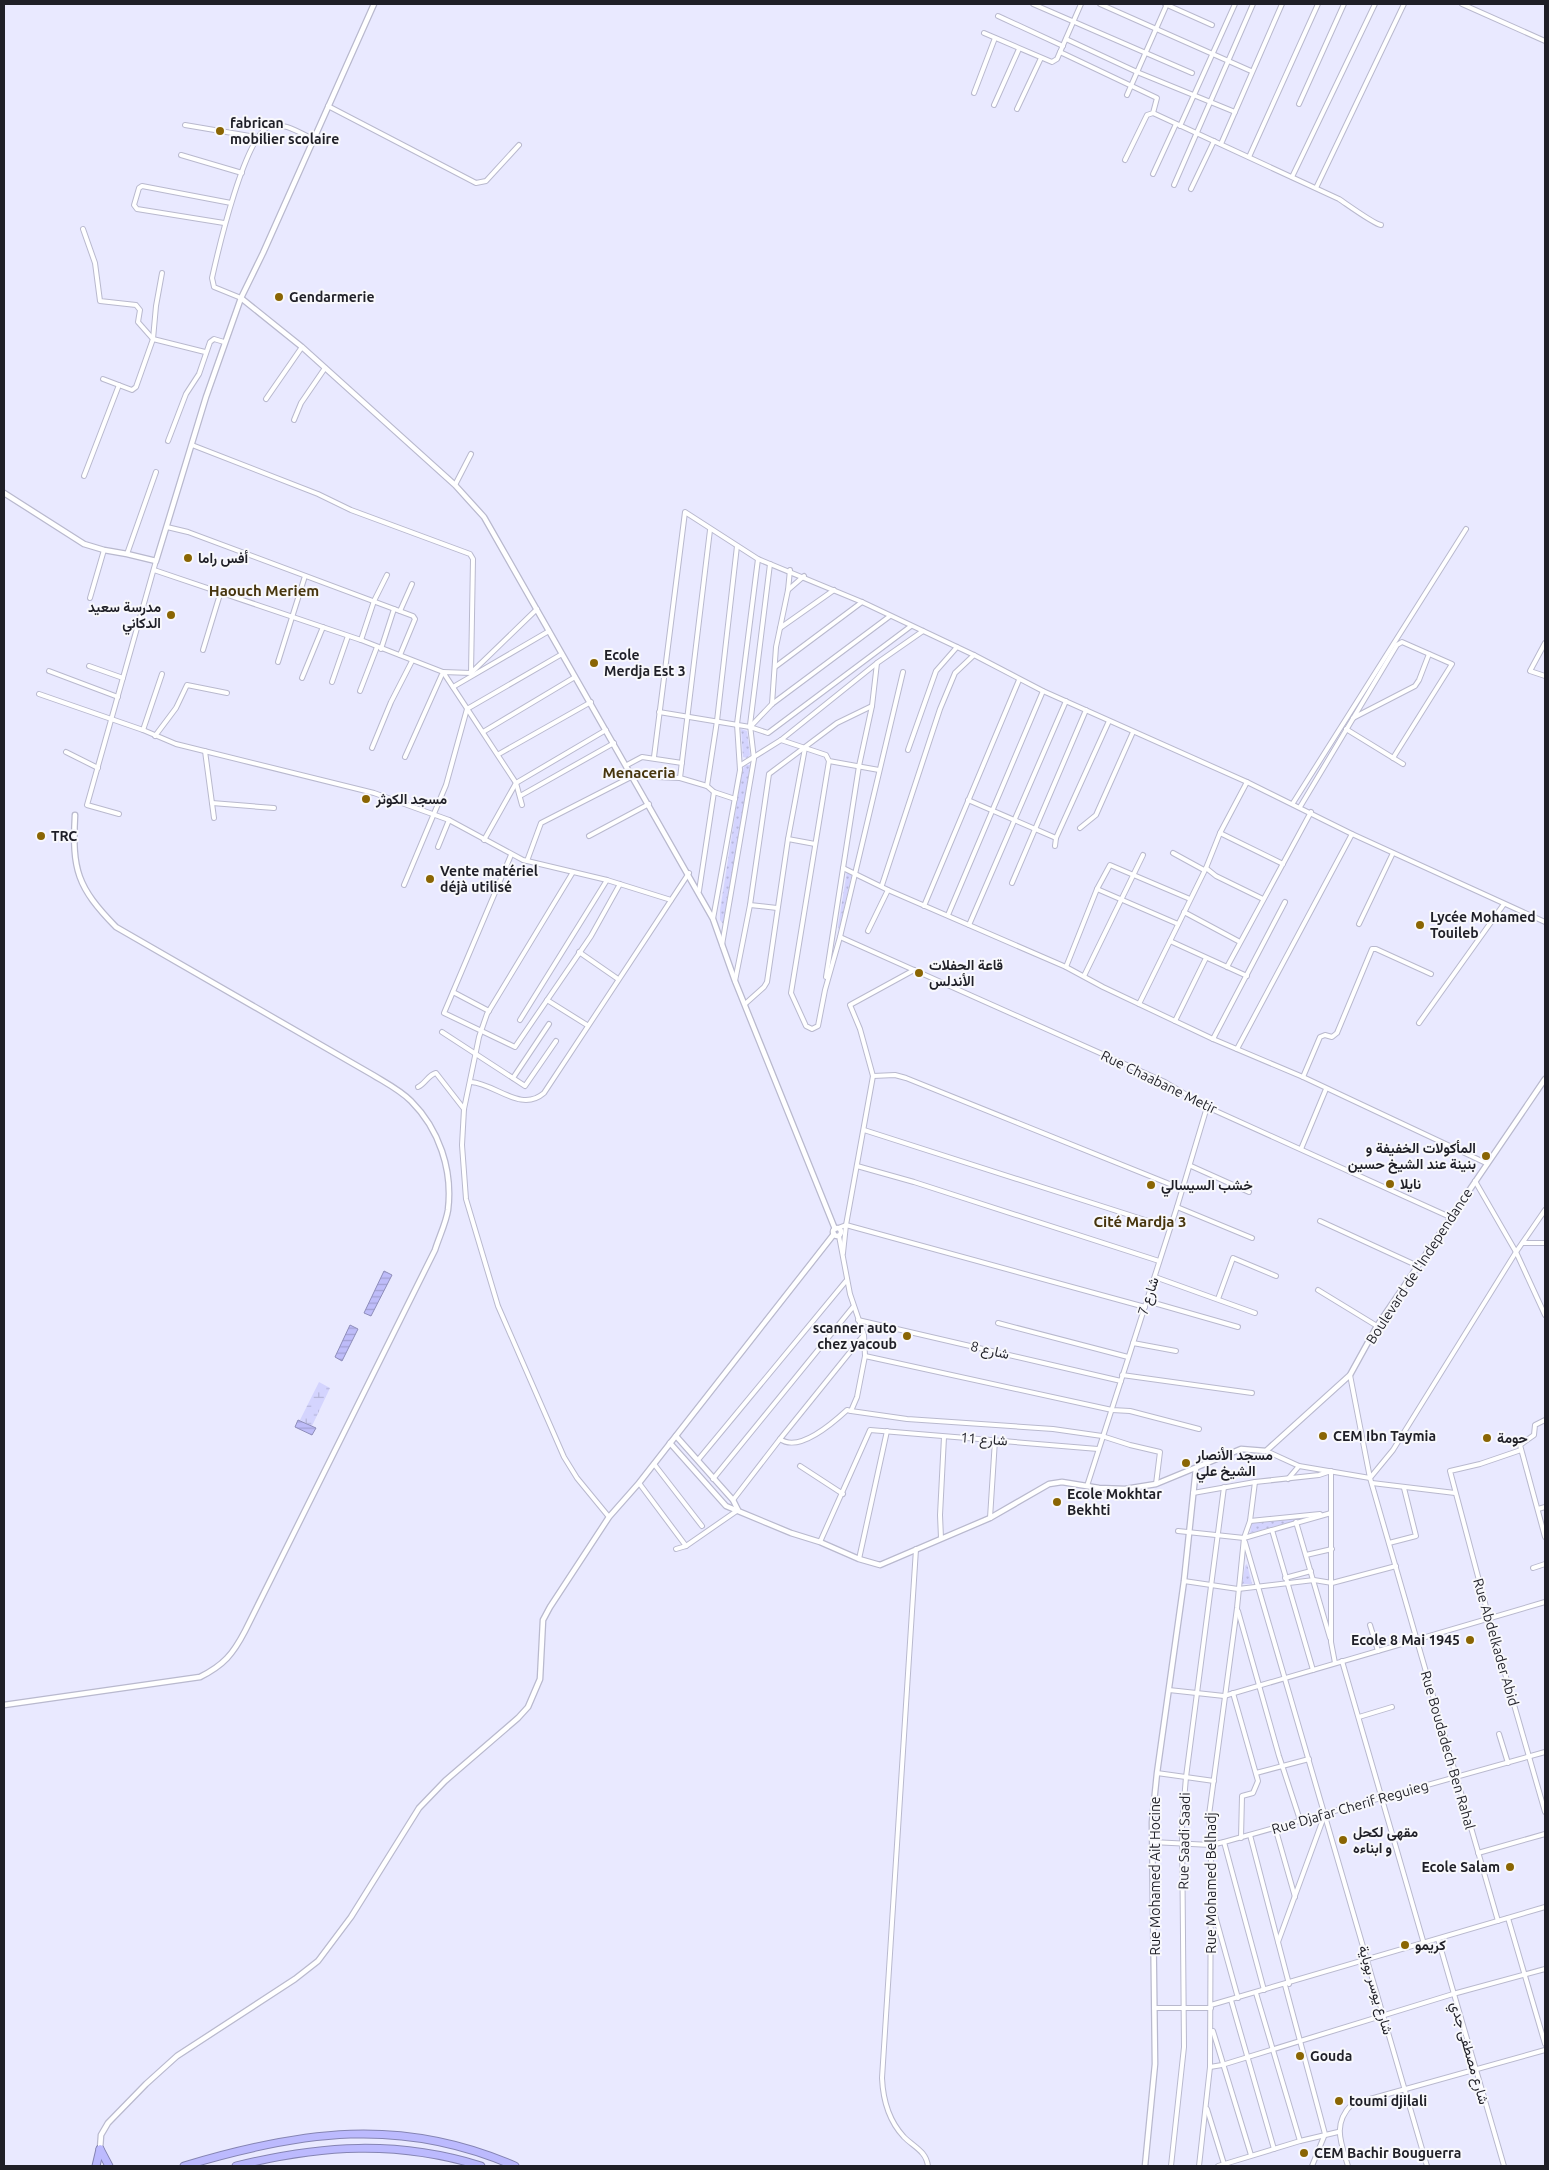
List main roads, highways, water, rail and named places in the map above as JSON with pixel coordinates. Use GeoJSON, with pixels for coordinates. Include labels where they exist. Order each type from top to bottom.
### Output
{"type":"FeatureCollection","features":[{"type":"Feature","properties":{"kind":"highway"},"geometry":{"type":"LineString","coordinates":[[184,2166],[282,2142],[346,2133],[376,2133],[442,2141],[475,2150],[516,2166]]}},
{"type":"Feature","properties":{"kind":"highway"},"geometry":{"type":"LineString","coordinates":[[236,2166],[306,2152],[349,2148],[394,2148],[418,2151],[456,2158],[481,2166]]}},
{"type":"Feature","properties":{"kind":"highway"},"geometry":{"type":"LineString","coordinates":[[96,2166],[100,2149],[109,2166]]}},
{"type":"Feature","properties":{"kind":"place","name":"fabrican mobilier scolaire"},"geometry":{"type":"Point","coordinates":[220,131]}},
{"type":"Feature","properties":{"kind":"place","name":"Gendarmerie"},"geometry":{"type":"Point","coordinates":[279,297]}},
{"type":"Feature","properties":{"kind":"place","name":"أفس راما"},"geometry":{"type":"Point","coordinates":[188,558]}},
{"type":"Feature","properties":{"kind":"place","name":"مدرسة سعيد الدكاني"},"geometry":{"type":"Point","coordinates":[171,615]}},
{"type":"Feature","properties":{"kind":"place","name":"Ecole Merdja Est 3"},"geometry":{"type":"Point","coordinates":[594,663]}},
{"type":"Feature","properties":{"kind":"place","name":"مسجد الكوثر"},"geometry":{"type":"Point","coordinates":[366,799]}},
{"type":"Feature","properties":{"kind":"place","name":"TRC"},"geometry":{"type":"Point","coordinates":[41,836]}},
{"type":"Feature","properties":{"kind":"place","name":"Vente matériel déjà utilisé"},"geometry":{"type":"Point","coordinates":[430,879]}},
{"type":"Feature","properties":{"kind":"place","name":"Lycée Mohamed Touileb"},"geometry":{"type":"Point","coordinates":[1420,925]}},
{"type":"Feature","properties":{"kind":"place","name":"قاعة الحفلات الأندلس"},"geometry":{"type":"Point","coordinates":[919,973]}},
{"type":"Feature","properties":{"kind":"place","name":"المأكولات الخفيفة و بنينة عند الشيخ حسين"},"geometry":{"type":"Point","coordinates":[1486,1156]}},
{"type":"Feature","properties":{"kind":"place","name":"نايلا"},"geometry":{"type":"Point","coordinates":[1390,1184]}},
{"type":"Feature","properties":{"kind":"place","name":"خشب السيسالي"},"geometry":{"type":"Point","coordinates":[1151,1185]}},
{"type":"Feature","properties":{"kind":"place","name":"scanner auto chez yacoub"},"geometry":{"type":"Point","coordinates":[907,1336]}},
{"type":"Feature","properties":{"kind":"place","name":"CEM Ibn Taymia"},"geometry":{"type":"Point","coordinates":[1323,1436]}},
{"type":"Feature","properties":{"kind":"place","name":"حومة"},"geometry":{"type":"Point","coordinates":[1487,1438]}},
{"type":"Feature","properties":{"kind":"place","name":"مسجد الأنصار الشيخ علي"},"geometry":{"type":"Point","coordinates":[1186,1463]}},
{"type":"Feature","properties":{"kind":"place","name":"Ecole Mokhtar Bekhti"},"geometry":{"type":"Point","coordinates":[1057,1502]}},
{"type":"Feature","properties":{"kind":"place","name":"Ecole 8 Mai 1945"},"geometry":{"type":"Point","coordinates":[1470,1640]}},
{"type":"Feature","properties":{"kind":"place","name":"مقهى لكحل و ابناءه"},"geometry":{"type":"Point","coordinates":[1343,1840]}},
{"type":"Feature","properties":{"kind":"place","name":"Ecole Salam"},"geometry":{"type":"Point","coordinates":[1510,1867]}},
{"type":"Feature","properties":{"kind":"place","name":"كريمو"},"geometry":{"type":"Point","coordinates":[1405,1945]}},
{"type":"Feature","properties":{"kind":"place","name":"Gouda"},"geometry":{"type":"Point","coordinates":[1300,2056]}},
{"type":"Feature","properties":{"kind":"place","name":"toumi djilali"},"geometry":{"type":"Point","coordinates":[1339,2101]}},
{"type":"Feature","properties":{"kind":"place","name":"CEM Bachir Bouguerra"},"geometry":{"type":"Point","coordinates":[1304,2153]}},
{"type":"Feature","properties":{"kind":"district","name":"Haouch Meriem"},"geometry":{"type":"Point","coordinates":[264,590]}},
{"type":"Feature","properties":{"kind":"district","name":"Menaceria"},"geometry":{"type":"Point","coordinates":[639,772]}},
{"type":"Feature","properties":{"kind":"district","name":"Cité Mardja 3"},"geometry":{"type":"Point","coordinates":[1140,1221]}}]}
